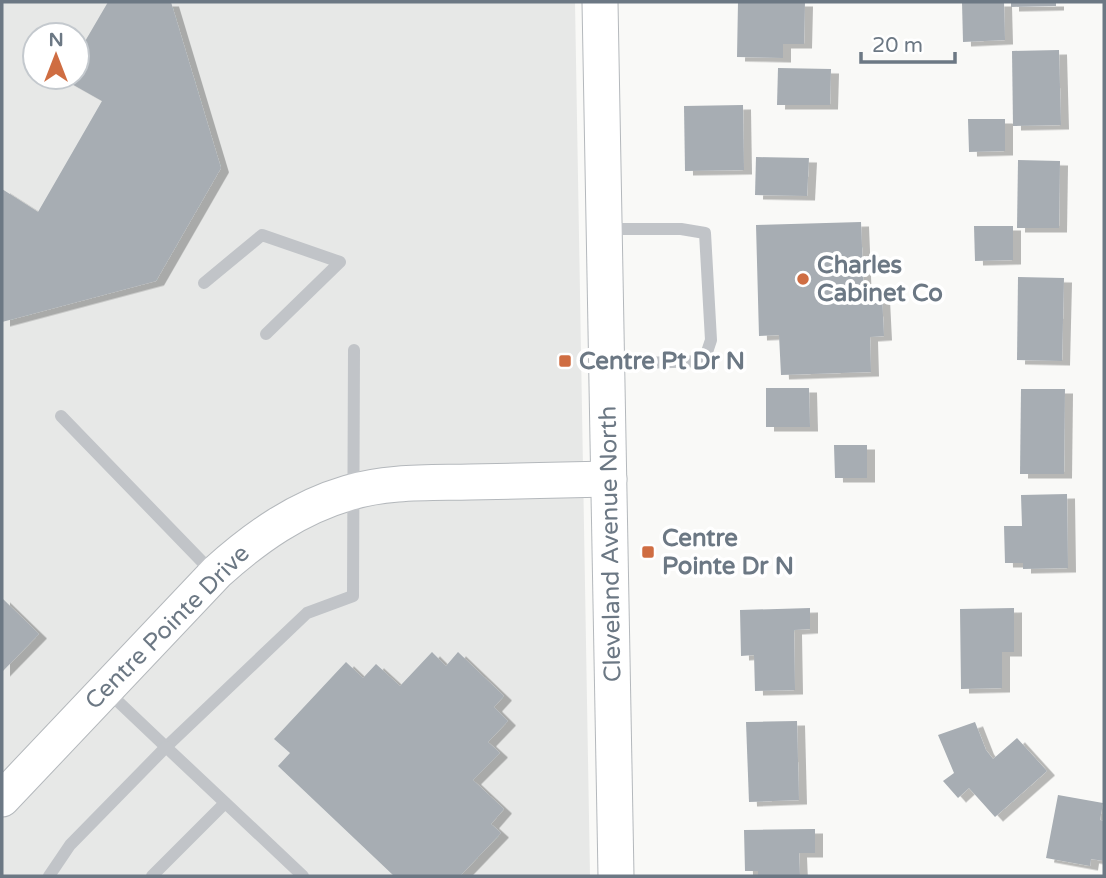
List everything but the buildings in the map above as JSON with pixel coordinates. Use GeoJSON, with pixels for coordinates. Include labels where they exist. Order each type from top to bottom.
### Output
{"type":"FeatureCollection","features":[{"type":"Feature","properties":{"kind":"street","name":"Cleveland Avenue North"},"geometry":{"type":"LineString","coordinates":[[600,2],[616,876]]}},
{"type":"Feature","properties":{"kind":"street","name":"Centre Pointe Drive"},"geometry":{"type":"LineString","coordinates":[[2,799],[214,574],[250,542],[288,518],[351,492],[420,483],[609,479]]}},
{"type":"Feature","properties":{"kind":"lane"},"geometry":{"type":"LineString","coordinates":[[604,229],[681,229],[705,233],[711,340],[704,360],[607,364]]}},
{"type":"Feature","properties":{"kind":"lane"},"geometry":{"type":"LineString","coordinates":[[204,283],[262,235],[340,262],[266,334]]}},
{"type":"Feature","properties":{"kind":"lane"},"geometry":{"type":"LineString","coordinates":[[49,876],[70,845],[166,747],[307,613],[353,596],[351,492],[354,350]]}},
{"type":"Feature","properties":{"kind":"lane"},"geometry":{"type":"LineString","coordinates":[[61,416],[214,574]]}},
{"type":"Feature","properties":{"kind":"lane"},"geometry":{"type":"LineString","coordinates":[[104,688],[303,876]]}},
{"type":"Feature","properties":{"kind":"lane"},"geometry":{"type":"LineString","coordinates":[[152,876],[225,803]]}},
{"type":"Feature","properties":{"kind":"shaded area"},"geometry":{"type":"Polygon","coordinates":[[[2,2],[575,2],[590,876],[2,876],[2,2]]]}},
{"type":"Feature","properties":{"kind":"place","name":"Charles Cabinet Co"},"geometry":{"type":"Point","coordinates":[803,279]}},
{"type":"Feature","properties":{"kind":"place","name":"Centre Pt Dr N"},"geometry":{"type":"Point","coordinates":[565,361]}},
{"type":"Feature","properties":{"kind":"place","name":"Centre Pointe Dr N"},"geometry":{"type":"Point","coordinates":[648,552]}}]}
